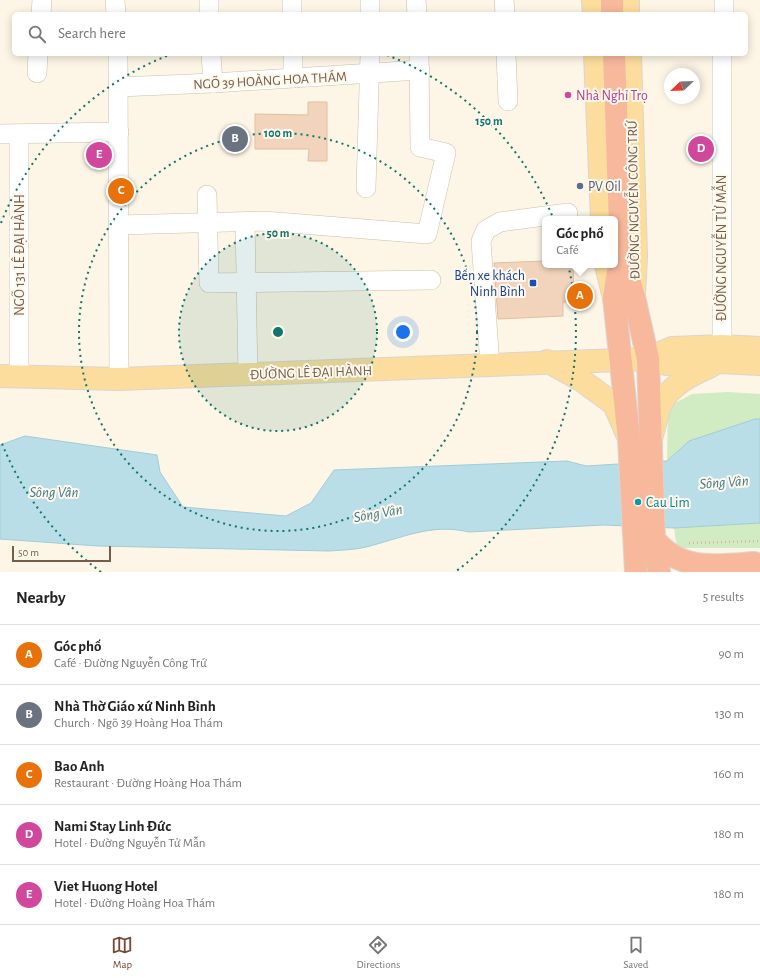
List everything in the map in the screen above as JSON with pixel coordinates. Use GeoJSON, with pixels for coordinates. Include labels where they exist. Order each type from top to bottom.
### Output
{"type":"FeatureCollection","features":[{"type":"Feature","properties":{"kind":"highway"},"geometry":{"type":"LineString","coordinates":[[612,0],[612,12]]}},
{"type":"Feature","properties":{"kind":"highway","name":"ĐƯỜNG NGUYỄN CÔNG TRỨ"},"geometry":{"type":"LineString","coordinates":[[614,56],[614,216]]}},
{"type":"Feature","properties":{"kind":"highway","name":"ĐƯỜNG NGUYỄN CÔNG TRỨ"},"geometry":{"type":"LineString","coordinates":[[617,268],[624,297],[648,359],[651,438],[644,539]]}},
{"type":"Feature","properties":{"kind":"highway","name":"ĐƯỜNG NGUYỄN CÔNG TRỨ"},"geometry":{"type":"LineString","coordinates":[[624,297],[622,360],[629,438],[644,539]]}},
{"type":"Feature","properties":{"kind":"highway"},"geometry":{"type":"LineString","coordinates":[[644,539],[660,547],[682,563],[701,567],[757,563]]}},
{"type":"Feature","properties":{"kind":"highway"},"geometry":{"type":"LineString","coordinates":[[635,570],[644,539]]}},
{"type":"Feature","properties":{"kind":"highway"},"geometry":{"type":"LineString","coordinates":[[644,539],[659,572]]}},
{"type":"Feature","properties":{"kind":"main road"},"geometry":{"type":"LineString","coordinates":[[593,0],[594,12]]}},
{"type":"Feature","properties":{"kind":"main road"},"geometry":{"type":"LineString","coordinates":[[628,0],[628,12]]}},
{"type":"Feature","properties":{"kind":"main road"},"geometry":{"type":"LineString","coordinates":[[595,56],[602,216]]}},
{"type":"Feature","properties":{"kind":"main road","name":"ĐƯỜNG NGUYỄN CÔNG TRỨ"},"geometry":{"type":"LineString","coordinates":[[624,297],[636,256],[630,56]]}},
{"type":"Feature","properties":{"kind":"main road"},"geometry":{"type":"LineString","coordinates":[[651,438],[661,404],[667,396],[685,379],[720,354],[760,348]]}},
{"type":"Feature","properties":{"kind":"main road"},"geometry":{"type":"LineString","coordinates":[[720,354],[760,364]]}},
{"type":"Feature","properties":{"kind":"main road","name":"ĐƯỜNG LÊ ĐẠI HÀNH"},"geometry":{"type":"LineString","coordinates":[[10,377],[119,379],[490,365],[547,361],[648,359],[666,364],[720,354]]}},
{"type":"Feature","properties":{"kind":"main road"},"geometry":{"type":"LineString","coordinates":[[547,361],[581,380],[614,404],[629,438]]}},
{"type":"Feature","properties":{"kind":"main road"},"geometry":{"type":"LineString","coordinates":[[714,572],[757,563]]}},
{"type":"Feature","properties":{"kind":"street"},"geometry":{"type":"LineString","coordinates":[[41,12],[42,0]]}},
{"type":"Feature","properties":{"kind":"street"},"geometry":{"type":"LineString","coordinates":[[115,0],[116,12]]}},
{"type":"Feature","properties":{"kind":"street"},"geometry":{"type":"LineString","coordinates":[[208,0],[209,12]]}},
{"type":"Feature","properties":{"kind":"street"},"geometry":{"type":"LineString","coordinates":[[292,0],[292,12]]}},
{"type":"Feature","properties":{"kind":"street"},"geometry":{"type":"LineString","coordinates":[[370,0],[370,12]]}},
{"type":"Feature","properties":{"kind":"street"},"geometry":{"type":"LineString","coordinates":[[416,0],[417,12]]}},
{"type":"Feature","properties":{"kind":"street"},"geometry":{"type":"LineString","coordinates":[[504,0],[505,12]]}},
{"type":"Feature","properties":{"kind":"street"},"geometry":{"type":"LineString","coordinates":[[724,0],[724,12]]}},
{"type":"Feature","properties":{"kind":"street"},"geometry":{"type":"LineString","coordinates":[[37,73],[38,56]]}},
{"type":"Feature","properties":{"kind":"street"},"geometry":{"type":"LineString","coordinates":[[118,56],[119,379]]}},
{"type":"Feature","properties":{"kind":"street"},"geometry":{"type":"LineString","coordinates":[[211,56],[213,83]]}},
{"type":"Feature","properties":{"kind":"street"},"geometry":{"type":"LineString","coordinates":[[293,56],[294,77]]}},
{"type":"Feature","properties":{"kind":"street"},"geometry":{"type":"LineString","coordinates":[[366,188],[370,56]]}},
{"type":"Feature","properties":{"kind":"street"},"geometry":{"type":"LineString","coordinates":[[506,56],[508,101]]}},
{"type":"Feature","properties":{"kind":"street","name":"ĐƯỜNG NGUYỄN TỬ MẪN"},"geometry":{"type":"LineString","coordinates":[[720,354],[722,56]]}},
{"type":"Feature","properties":{"kind":"street"},"geometry":{"type":"LineString","coordinates":[[118,225],[209,224],[264,221],[427,234],[446,153],[420,147],[420,62]]}},
{"type":"Feature","properties":{"kind":"street","name":"NGÕ 39 HOÀNG HOA THÁM"},"geometry":{"type":"LineString","coordinates":[[119,87],[370,74],[420,62]]}},
{"type":"Feature","properties":{"kind":"street"},"geometry":{"type":"LineString","coordinates":[[0,134],[119,132]]}},
{"type":"Feature","properties":{"kind":"street","name":"NGÕ 131 LÊ ĐẠI HÀNH"},"geometry":{"type":"LineString","coordinates":[[10,377],[19,134]]}},
{"type":"Feature","properties":{"kind":"street"},"geometry":{"type":"LineString","coordinates":[[207,195],[209,224],[209,283],[431,280]]}},
{"type":"Feature","properties":{"kind":"street"},"geometry":{"type":"LineString","coordinates":[[551,216],[568,214]]}},
{"type":"Feature","properties":{"kind":"street"},"geometry":{"type":"LineString","coordinates":[[490,365],[481,241],[486,230],[500,222],[542,217]]}},
{"type":"Feature","properties":{"kind":"street"},"geometry":{"type":"LineString","coordinates":[[245,222],[248,374]]}},
{"type":"Feature","properties":{"kind":"path"},"geometry":{"type":"LineString","coordinates":[[686,544],[760,541]]}},
{"type":"Feature","properties":{"kind":"green space"},"geometry":{"type":"Polygon","coordinates":[[[728,392],[760,394],[760,419],[689,441],[667,461],[668,407],[692,394],[728,392]]]}},
{"type":"Feature","properties":{"kind":"green space"},"geometry":{"type":"Polygon","coordinates":[[[760,523],[760,548],[677,548],[674,528],[760,523]]]}},
{"type":"Feature","properties":{"kind":"water","name":"Sông Vân"},"geometry":{"type":"Polygon","coordinates":[[[755,419],[760,419],[760,523],[674,528],[604,525],[469,532],[442,529],[429,530],[361,548],[329,551],[98,546],[0,539],[0,445],[25,436],[157,455],[160,472],[183,507],[286,516],[311,503],[334,470],[567,461],[586,466],[667,461],[689,441],[755,419]]]}},
{"type":"Feature","properties":{"kind":"building"},"geometry":{"type":"Polygon","coordinates":[[[308,102],[327,102],[327,161],[308,161],[309,149],[255,149],[255,114],[308,115],[308,102]]]}},
{"type":"Feature","properties":{"kind":"building","name":"Bến xe khách Ninh Bình"},"geometry":{"type":"Polygon","coordinates":[[[542,261],[542,268],[573,268],[574,301],[563,302],[563,316],[498,319],[494,263],[542,261]]]}},
{"type":"Feature","properties":{"kind":"place","name":"Nhà Nghỉ Trọ"},"geometry":{"type":"Point","coordinates":[568,95]}},
{"type":"Feature","properties":{"kind":"place","name":"Nhà Thờ Giáo xứ Ninh Bình"},"geometry":{"type":"Point","coordinates":[235,139]}},
{"type":"Feature","properties":{"kind":"place","name":"Nami Stay Linh Đức"},"geometry":{"type":"Point","coordinates":[701,149]}},
{"type":"Feature","properties":{"kind":"place","name":"Viet Huong Hotel"},"geometry":{"type":"Point","coordinates":[99,155]}},
{"type":"Feature","properties":{"kind":"place","name":"PV Oil"},"geometry":{"type":"Point","coordinates":[580,186]}},
{"type":"Feature","properties":{"kind":"place","name":"Bao Anh"},"geometry":{"type":"Point","coordinates":[121,191]}},
{"type":"Feature","properties":{"kind":"place","name":"Bến xe khách Ninh Bình"},"geometry":{"type":"Point","coordinates":[533,283]}},
{"type":"Feature","properties":{"kind":"place","name":"Góc phố"},"geometry":{"type":"Point","coordinates":[580,296]}},
{"type":"Feature","properties":{"kind":"place","name":"Cau Lim"},"geometry":{"type":"Point","coordinates":[638,502]}}]}
